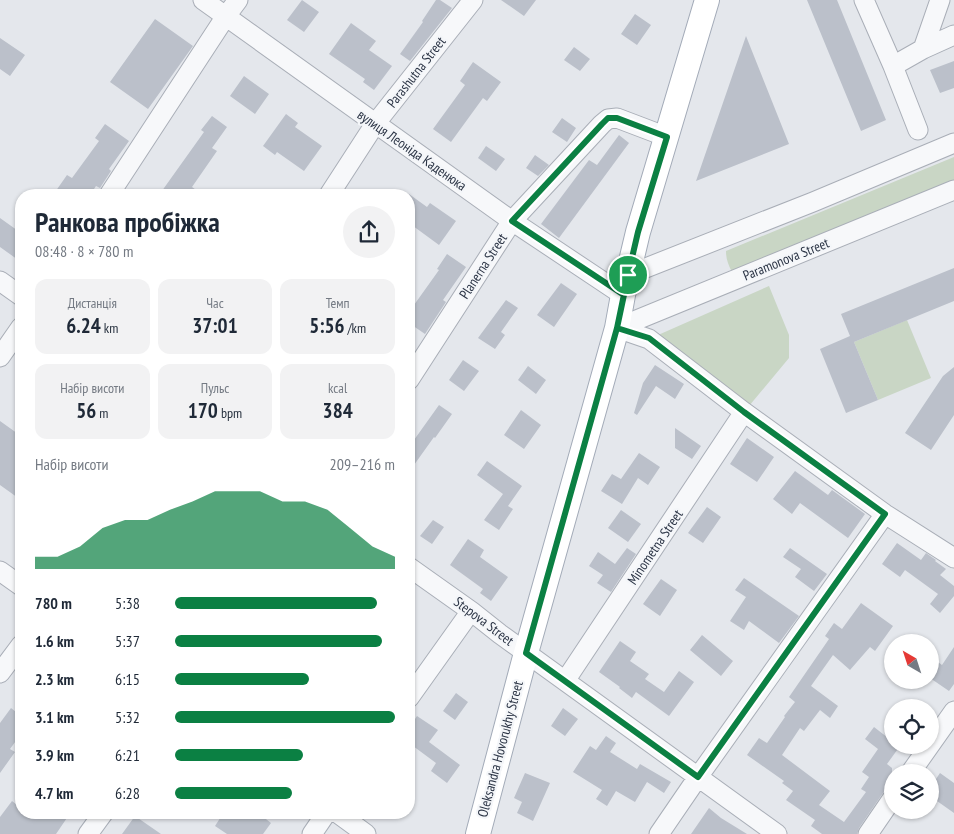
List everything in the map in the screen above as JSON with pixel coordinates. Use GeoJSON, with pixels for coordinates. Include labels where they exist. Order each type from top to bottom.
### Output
{"type":"FeatureCollection","features":[{"type":"Feature","properties":{"kind":"main road","name":"Oleksandra Hovorukhy Street"},"geometry":{"type":"LineString","coordinates":[[478,834],[526,653],[617,328],[638,232],[707,0]]}},
{"type":"Feature","properties":{"kind":"street","name":"вулиця Леоніда Каденюка"},"geometry":{"type":"LineString","coordinates":[[203,0],[512,221],[626,285]]}},
{"type":"Feature","properties":{"kind":"street"},"geometry":{"type":"LineString","coordinates":[[113,189],[238,0]]}},
{"type":"Feature","properties":{"kind":"street","name":"Parashutna Street"},"geometry":{"type":"LineString","coordinates":[[333,189],[375,124],[473,0]]}},
{"type":"Feature","properties":{"kind":"street"},"geometry":{"type":"LineString","coordinates":[[864,0],[918,130]]}},
{"type":"Feature","properties":{"kind":"street"},"geometry":{"type":"LineString","coordinates":[[923,49],[940,0]]}},
{"type":"Feature","properties":{"kind":"street"},"geometry":{"type":"LineString","coordinates":[[893,66],[923,49],[954,35]]}},
{"type":"Feature","properties":{"kind":"street","name":"Planerna Street"},"geometry":{"type":"LineString","coordinates":[[415,371],[512,221],[608,118],[617,118],[667,137]]}},
{"type":"Feature","properties":{"kind":"street"},"geometry":{"type":"LineString","coordinates":[[626,285],[813,202],[954,144]]}},
{"type":"Feature","properties":{"kind":"street","name":"Paramonova Street"},"geometry":{"type":"LineString","coordinates":[[617,328],[954,190]]}},
{"type":"Feature","properties":{"kind":"street"},"geometry":{"type":"LineString","coordinates":[[0,281],[15,292]]}},
{"type":"Feature","properties":{"kind":"street"},"geometry":{"type":"LineString","coordinates":[[617,328],[649,338],[744,412],[885,514],[954,558]]}},
{"type":"Feature","properties":{"kind":"street"},"geometry":{"type":"LineString","coordinates":[[0,357],[15,336]]}},
{"type":"Feature","properties":{"kind":"street","name":"Minometna Street"},"geometry":{"type":"LineString","coordinates":[[565,681],[744,412]]}},
{"type":"Feature","properties":{"kind":"street"},"geometry":{"type":"LineString","coordinates":[[659,834],[885,514]]}},
{"type":"Feature","properties":{"kind":"street"},"geometry":{"type":"LineString","coordinates":[[0,571],[15,582]]}},
{"type":"Feature","properties":{"kind":"street","name":"Stepova Street"},"geometry":{"type":"LineString","coordinates":[[415,571],[777,834]]}},
{"type":"Feature","properties":{"kind":"street"},"geometry":{"type":"LineString","coordinates":[[415,689],[471,610]]}},
{"type":"Feature","properties":{"kind":"street"},"geometry":{"type":"LineString","coordinates":[[0,674],[15,653]]}},
{"type":"Feature","properties":{"kind":"street"},"geometry":{"type":"LineString","coordinates":[[917,764],[954,711]]}},
{"type":"Feature","properties":{"kind":"street"},"geometry":{"type":"LineString","coordinates":[[868,834],[884,811]]}},
{"type":"Feature","properties":{"kind":"street"},"geometry":{"type":"LineString","coordinates":[[88,834],[99,819]]}},
{"type":"Feature","properties":{"kind":"street"},"geometry":{"type":"LineString","coordinates":[[312,834],[322,819]]}},
{"type":"Feature","properties":{"kind":"street"},"geometry":{"type":"LineString","coordinates":[[346,819],[366,834]]}},
{"type":"Feature","properties":{"kind":"green space"},"geometry":{"type":"Polygon","coordinates":[[[954,157],[954,183],[732,272],[726,257],[726,251],[954,157]]]}},
{"type":"Feature","properties":{"kind":"green space"},"geometry":{"type":"Polygon","coordinates":[[[769,286],[789,335],[789,358],[744,412],[649,339],[769,286]]]}},
{"type":"Feature","properties":{"kind":"green space"},"geometry":{"type":"Polygon","coordinates":[[[907,320],[931,378],[878,400],[854,342],[907,320]]]}},
{"type":"Feature","properties":{"kind":"building"},"geometry":{"type":"Polygon","coordinates":[[[302,0],[319,12],[304,32],[287,20],[302,0]]]}},
{"type":"Feature","properties":{"kind":"building"},"geometry":{"type":"Polygon","coordinates":[[[436,0],[440,0],[452,8],[410,61],[400,54],[436,0]]]}},
{"type":"Feature","properties":{"kind":"building"},"geometry":{"type":"Polygon","coordinates":[[[501,0],[536,0],[524,16],[501,0]]]}},
{"type":"Feature","properties":{"kind":"building"},"geometry":{"type":"Polygon","coordinates":[[[807,0],[837,0],[886,120],[861,131],[807,0]]]}},
{"type":"Feature","properties":{"kind":"building"},"geometry":{"type":"Polygon","coordinates":[[[635,14],[651,25],[637,45],[621,34],[635,14]]]}},
{"type":"Feature","properties":{"kind":"building"},"geometry":{"type":"Polygon","coordinates":[[[155,19],[193,46],[148,109],[110,82],[155,19]]]}},
{"type":"Feature","properties":{"kind":"building"},"geometry":{"type":"Polygon","coordinates":[[[351,23],[376,41],[369,50],[392,66],[374,90],[363,82],[365,79],[329,54],[351,23]]]}},
{"type":"Feature","properties":{"kind":"building"},"geometry":{"type":"Polygon","coordinates":[[[746,36],[789,144],[696,181],[746,36]]]}},
{"type":"Feature","properties":{"kind":"building"},"geometry":{"type":"Polygon","coordinates":[[[0,38],[25,55],[10,76],[0,69],[0,38]]]}},
{"type":"Feature","properties":{"kind":"building"},"geometry":{"type":"Polygon","coordinates":[[[574,47],[590,59],[580,71],[564,60],[574,47]]]}},
{"type":"Feature","properties":{"kind":"building"},"geometry":{"type":"Polygon","coordinates":[[[954,61],[954,88],[940,93],[930,70],[954,61]]]}},
{"type":"Feature","properties":{"kind":"building"},"geometry":{"type":"Polygon","coordinates":[[[473,62],[501,82],[487,101],[483,98],[451,142],[433,129],[465,85],[460,81],[473,62]]]}},
{"type":"Feature","properties":{"kind":"building"},"geometry":{"type":"Polygon","coordinates":[[[244,76],[269,94],[255,114],[230,96],[244,76]]]}},
{"type":"Feature","properties":{"kind":"building"},"geometry":{"type":"Polygon","coordinates":[[[286,114],[298,123],[295,127],[322,146],[304,171],[277,152],[275,155],[263,146],[286,114]]]}},
{"type":"Feature","properties":{"kind":"building"},"geometry":{"type":"Polygon","coordinates":[[[212,116],[227,127],[212,148],[217,151],[192,187],[195,189],[163,189],[204,132],[201,130],[212,116]]]}},
{"type":"Feature","properties":{"kind":"building"},"geometry":{"type":"Polygon","coordinates":[[[562,118],[576,128],[567,142],[552,132],[562,118]]]}},
{"type":"Feature","properties":{"kind":"building"},"geometry":{"type":"Polygon","coordinates":[[[105,124],[129,141],[109,169],[111,171],[100,188],[96,186],[94,189],[57,189],[67,175],[72,178],[99,141],[95,138],[105,124]]]}},
{"type":"Feature","properties":{"kind":"building"},"geometry":{"type":"Polygon","coordinates":[[[619,135],[629,143],[559,238],[541,224],[589,160],[597,165],[619,135]]]}},
{"type":"Feature","properties":{"kind":"building"},"geometry":{"type":"Polygon","coordinates":[[[486,146],[505,159],[496,171],[478,158],[486,146]]]}},
{"type":"Feature","properties":{"kind":"building"},"geometry":{"type":"Polygon","coordinates":[[[535,155],[549,165],[538,176],[526,168],[535,155]]]}},
{"type":"Feature","properties":{"kind":"building"},"geometry":{"type":"Polygon","coordinates":[[[415,198],[427,207],[430,203],[456,221],[439,245],[415,227],[415,198]]]}},
{"type":"Feature","properties":{"kind":"building"},"geometry":{"type":"Polygon","coordinates":[[[0,218],[15,229],[15,258],[0,247],[0,218]]]}},
{"type":"Feature","properties":{"kind":"building"},"geometry":{"type":"Polygon","coordinates":[[[447,254],[466,267],[443,300],[446,302],[425,334],[415,327],[415,304],[439,270],[437,269],[447,254]]]}},
{"type":"Feature","properties":{"kind":"building"},"geometry":{"type":"Polygon","coordinates":[[[954,268],[954,301],[854,342],[878,400],[846,413],[820,349],[850,336],[841,314],[954,268]]]}},
{"type":"Feature","properties":{"kind":"building"},"geometry":{"type":"Polygon","coordinates":[[[561,283],[577,294],[554,327],[537,315],[561,283]]]}},
{"type":"Feature","properties":{"kind":"building"},"geometry":{"type":"Polygon","coordinates":[[[506,300],[518,308],[501,332],[505,335],[495,349],[478,338],[506,300]]]}},
{"type":"Feature","properties":{"kind":"building"},"geometry":{"type":"Polygon","coordinates":[[[463,360],[479,371],[464,391],[449,380],[463,360]]]}},
{"type":"Feature","properties":{"kind":"building"},"geometry":{"type":"Polygon","coordinates":[[[655,365],[684,384],[675,399],[656,386],[637,415],[634,413],[643,383],[655,365]]]}},
{"type":"Feature","properties":{"kind":"building"},"geometry":{"type":"Polygon","coordinates":[[[528,366],[546,380],[536,394],[518,380],[528,366]]]}},
{"type":"Feature","properties":{"kind":"building"},"geometry":{"type":"Polygon","coordinates":[[[954,367],[954,415],[931,450],[905,433],[943,376],[954,367]]]}},
{"type":"Feature","properties":{"kind":"building"},"geometry":{"type":"Polygon","coordinates":[[[439,405],[452,414],[415,464],[415,439],[439,405]]]}},
{"type":"Feature","properties":{"kind":"building"},"geometry":{"type":"Polygon","coordinates":[[[521,410],[541,425],[524,449],[504,435],[521,410]]]}},
{"type":"Feature","properties":{"kind":"building"},"geometry":{"type":"Polygon","coordinates":[[[0,421],[15,432],[15,496],[0,485],[0,421]]]}},
{"type":"Feature","properties":{"kind":"building"},"geometry":{"type":"Polygon","coordinates":[[[675,428],[701,446],[692,459],[675,448],[675,428]]]}},
{"type":"Feature","properties":{"kind":"building"},"geometry":{"type":"Polygon","coordinates":[[[747,438],[774,457],[757,482],[730,464],[747,438]]]}},
{"type":"Feature","properties":{"kind":"building"},"geometry":{"type":"Polygon","coordinates":[[[639,453],[660,467],[648,485],[638,478],[622,504],[601,491],[612,474],[621,479],[639,453]]]}},
{"type":"Feature","properties":{"kind":"building"},"geometry":{"type":"Polygon","coordinates":[[[487,461],[522,486],[508,506],[513,509],[499,530],[484,520],[503,494],[477,475],[487,461]]]}},
{"type":"Feature","properties":{"kind":"building"},"geometry":{"type":"Polygon","coordinates":[[[795,471],[828,495],[832,490],[865,514],[848,538],[800,503],[792,514],[773,499],[795,471]]]}},
{"type":"Feature","properties":{"kind":"building"},"geometry":{"type":"Polygon","coordinates":[[[707,507],[721,517],[703,543],[688,533],[707,507]]]}},
{"type":"Feature","properties":{"kind":"building"},"geometry":{"type":"Polygon","coordinates":[[[621,510],[641,524],[628,542],[608,528],[621,510]]]}},
{"type":"Feature","properties":{"kind":"building"},"geometry":{"type":"Polygon","coordinates":[[[433,520],[444,527],[432,544],[420,536],[433,520]]]}},
{"type":"Feature","properties":{"kind":"building"},"geometry":{"type":"Polygon","coordinates":[[[468,539],[484,550],[480,557],[508,577],[491,601],[480,593],[483,589],[450,565],[468,539]]]}},
{"type":"Feature","properties":{"kind":"building"},"geometry":{"type":"Polygon","coordinates":[[[897,543],[921,560],[926,553],[946,569],[940,575],[954,586],[954,596],[940,613],[930,604],[938,594],[905,570],[900,577],[882,564],[897,543]]]}},
{"type":"Feature","properties":{"kind":"building"},"geometry":{"type":"Polygon","coordinates":[[[627,548],[636,554],[611,592],[597,583],[603,575],[589,566],[598,552],[615,564],[627,548]]]}},
{"type":"Feature","properties":{"kind":"building"},"geometry":{"type":"Polygon","coordinates":[[[790,548],[827,574],[814,591],[795,577],[801,569],[783,557],[790,548]]]}},
{"type":"Feature","properties":{"kind":"building"},"geometry":{"type":"Polygon","coordinates":[[[744,578],[799,616],[779,643],[749,621],[744,630],[730,621],[746,597],[735,590],[744,578]]]}},
{"type":"Feature","properties":{"kind":"building"},"geometry":{"type":"Polygon","coordinates":[[[661,579],[677,590],[660,616],[643,604],[661,579]]]}},
{"type":"Feature","properties":{"kind":"building"},"geometry":{"type":"Polygon","coordinates":[[[861,603],[893,626],[887,634],[884,634],[884,638],[875,651],[870,647],[850,670],[833,655],[811,686],[838,706],[830,718],[820,710],[804,731],[800,728],[782,755],[830,791],[819,805],[844,822],[866,792],[861,789],[869,777],[862,772],[878,749],[865,739],[874,727],[884,735],[884,754],[894,754],[887,764],[884,764],[884,792],[859,828],[857,834],[822,834],[811,826],[815,820],[786,800],[793,791],[782,783],[784,781],[747,755],[759,738],[767,743],[795,702],[789,697],[829,639],[825,636],[834,623],[842,629],[861,603]]]}},
{"type":"Feature","properties":{"kind":"building"},"geometry":{"type":"Polygon","coordinates":[[[702,635],[733,661],[721,676],[690,650],[702,635]]]}},
{"type":"Feature","properties":{"kind":"building"},"geometry":{"type":"Polygon","coordinates":[[[620,641],[636,652],[630,661],[649,674],[645,679],[664,692],[679,671],[694,682],[669,716],[636,692],[632,698],[599,672],[620,641]]]}},
{"type":"Feature","properties":{"kind":"building"},"geometry":{"type":"Polygon","coordinates":[[[954,647],[954,684],[949,691],[939,684],[939,663],[942,665],[954,647]]]}},
{"type":"Feature","properties":{"kind":"building"},"geometry":{"type":"Polygon","coordinates":[[[456,693],[468,702],[455,720],[443,711],[456,693]]]}},
{"type":"Feature","properties":{"kind":"building"},"geometry":{"type":"Polygon","coordinates":[[[11,708],[15,711],[15,742],[10,749],[15,752],[0,773],[0,723],[11,708]]]}},
{"type":"Feature","properties":{"kind":"building"},"geometry":{"type":"Polygon","coordinates":[[[563,708],[578,719],[565,736],[551,726],[563,708]]]}},
{"type":"Feature","properties":{"kind":"building"},"geometry":{"type":"Polygon","coordinates":[[[417,716],[438,730],[429,742],[460,765],[447,783],[431,771],[436,763],[415,747],[415,719],[417,716]]]}},
{"type":"Feature","properties":{"kind":"building"},"geometry":{"type":"Polygon","coordinates":[[[606,736],[616,743],[610,752],[637,769],[640,764],[671,782],[664,793],[647,782],[635,802],[616,791],[607,806],[596,799],[602,790],[573,772],[590,746],[596,750],[606,736]]]}},
{"type":"Feature","properties":{"kind":"building"},"geometry":{"type":"Polygon","coordinates":[[[525,773],[550,783],[533,821],[517,813],[522,802],[514,798],[525,773]]]}},
{"type":"Feature","properties":{"kind":"building"},"geometry":{"type":"Polygon","coordinates":[[[940,773],[954,783],[954,813],[939,802],[940,773]]]}},
{"type":"Feature","properties":{"kind":"building"},"geometry":{"type":"Polygon","coordinates":[[[12,801],[15,803],[15,819],[66,819],[56,834],[0,834],[0,817],[12,801]]]}},
{"type":"Feature","properties":{"kind":"building"},"geometry":{"type":"Polygon","coordinates":[[[709,808],[721,818],[747,834],[691,834],[709,808]]]}},
{"type":"Feature","properties":{"kind":"building"},"geometry":{"type":"Polygon","coordinates":[[[133,819],[139,819],[161,834],[122,834],[133,819]]]}},
{"type":"Feature","properties":{"kind":"building"},"geometry":{"type":"Polygon","coordinates":[[[220,819],[266,819],[271,823],[263,834],[227,834],[215,826],[220,819]]]}},
{"type":"Feature","properties":{"kind":"route"},"geometry":{"type":"LineString","coordinates":[[628,275],[624,295],[617,328],[649,338],[744,412],[885,514],[698,777],[526,653],[617,328],[624,295],[512,221],[608,118],[617,118],[667,137],[638,232],[628,275]]}}]}
